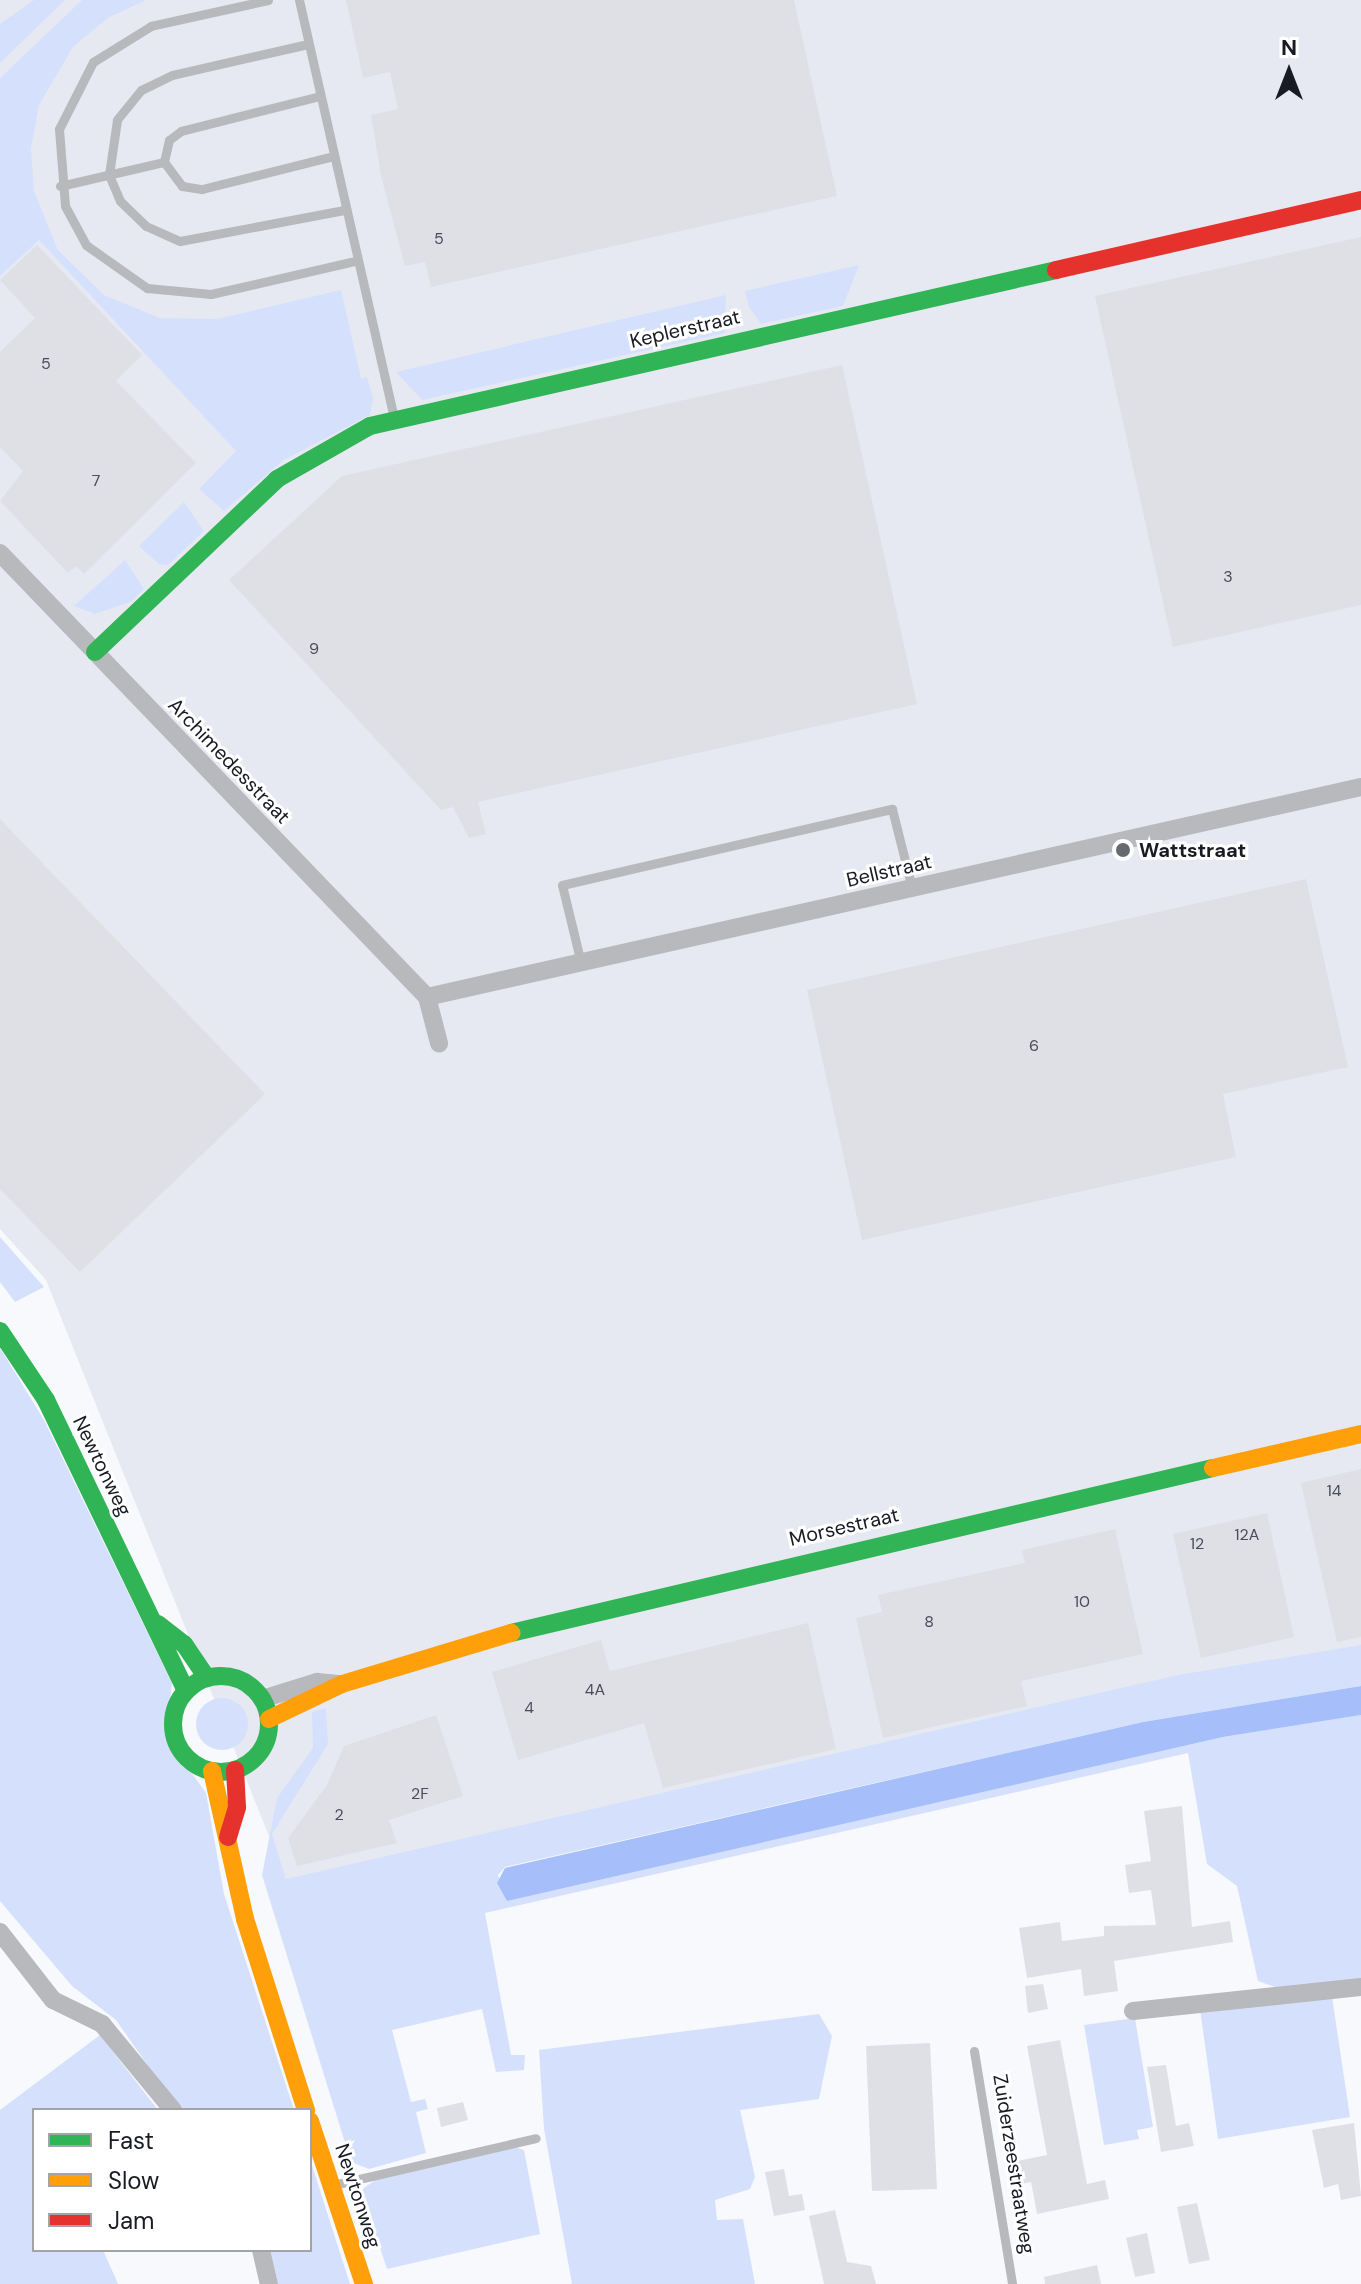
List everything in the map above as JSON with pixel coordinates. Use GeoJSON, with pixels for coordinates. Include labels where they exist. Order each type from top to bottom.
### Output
{"type":"FeatureCollection","features":[{"type":"Feature","properties":{"kind":"street","name":"Keplerstraat"},"geometry":{"type":"LineString","coordinates":[[95,652],[277,479],[323,448],[394,419],[1361,200]]}},
{"type":"Feature","properties":{"kind":"street","name":"Archimedesstraat"},"geometry":{"type":"LineString","coordinates":[[0,553],[427,997]]}},
{"type":"Feature","properties":{"kind":"street","name":"Bellstraat"},"geometry":{"type":"LineString","coordinates":[[427,997],[1361,787]]}},
{"type":"Feature","properties":{"kind":"street"},"geometry":{"type":"LineString","coordinates":[[427,997],[439,1043]]}},
{"type":"Feature","properties":{"kind":"street","name":"Newtonweg"},"geometry":{"type":"LineString","coordinates":[[0,1331],[46,1400],[158,1624],[186,1691]]}},
{"type":"Feature","properties":{"kind":"street","name":"Morsestraat"},"geometry":{"type":"LineString","coordinates":[[269,1719],[342,1684],[733,1574],[1361,1434]]}},
{"type":"Feature","properties":{"kind":"street","name":"Newtonweg"},"geometry":{"type":"LineString","coordinates":[[158,1624],[184,1644],[207,1678]]}},
{"type":"Feature","properties":{"kind":"street"},"geometry":{"type":"LineString","coordinates":[[207,1678],[239,1679],[262,1699],[269,1719],[257,1756],[235,1770],[212,1771],[196,1765],[175,1739],[175,1714],[186,1691],[207,1678]]}},
{"type":"Feature","properties":{"kind":"street","name":"Morsestraat"},"geometry":{"type":"LineString","coordinates":[[262,1699],[317,1682],[342,1684]]}},
{"type":"Feature","properties":{"kind":"street"},"geometry":{"type":"LineString","coordinates":[[228,1837],[237,1807],[235,1770]]}},
{"type":"Feature","properties":{"kind":"street"},"geometry":{"type":"LineString","coordinates":[[212,1771],[245,1919],[305,2108]]}},
{"type":"Feature","properties":{"kind":"street"},"geometry":{"type":"LineString","coordinates":[[0,1932],[53,2000],[102,2024],[171,2108]]}},
{"type":"Feature","properties":{"kind":"street"},"geometry":{"type":"LineString","coordinates":[[1133,2011],[1361,1987]]}},
{"type":"Feature","properties":{"kind":"street","name":"Newtonweg"},"geometry":{"type":"LineString","coordinates":[[312,2127],[364,2284]]}},
{"type":"Feature","properties":{"kind":"street"},"geometry":{"type":"LineString","coordinates":[[261,2252],[269,2284]]}},
{"type":"Feature","properties":{"kind":"lane"},"geometry":{"type":"LineString","coordinates":[[268,0],[151,26],[93,62],[59,129],[60,186],[86,245],[147,288],[211,294],[355,261]]}},
{"type":"Feature","properties":{"kind":"lane"},"geometry":{"type":"LineString","coordinates":[[299,0],[355,261],[394,419]]}},
{"type":"Feature","properties":{"kind":"lane"},"geometry":{"type":"LineString","coordinates":[[308,44],[172,75],[141,90],[117,120],[109,175],[120,201],[146,226],[180,241],[344,210]]}},
{"type":"Feature","properties":{"kind":"lane"},"geometry":{"type":"LineString","coordinates":[[320,96],[181,131],[169,140],[164,162],[182,186],[202,189],[333,156]]}},
{"type":"Feature","properties":{"kind":"lane"},"geometry":{"type":"LineString","coordinates":[[60,186],[164,162]]}},
{"type":"Feature","properties":{"kind":"lane"},"geometry":{"type":"LineString","coordinates":[[581,963],[562,885],[892,809],[912,888]]}},
{"type":"Feature","properties":{"kind":"lane","name":"Zuiderzeestraatweg"},"geometry":{"type":"LineString","coordinates":[[974,2051],[1012,2284]]}},
{"type":"Feature","properties":{"kind":"lane"},"geometry":{"type":"LineString","coordinates":[[331,2185],[536,2138]]}},
{"type":"Feature","properties":{"kind":"shaded area"},"geometry":{"type":"Polygon","coordinates":[[[0,0],[1361,0],[1361,1649],[289,1886],[46,1280],[0,1229],[0,0]]]}},
{"type":"Feature","properties":{"kind":"shaded area"},"geometry":{"type":"Polygon","coordinates":[[[34,0],[65,0],[0,63],[0,24],[34,0]]]}},
{"type":"Feature","properties":{"kind":"shaded area"},"geometry":{"type":"Polygon","coordinates":[[[82,0],[146,0],[108,18],[73,47],[39,105],[31,149],[34,191],[58,250],[104,295],[160,318],[217,319],[341,290],[361,378],[367,377],[373,398],[370,415],[284,460],[224,511],[199,489],[236,451],[39,240],[0,276],[0,78],[82,0]]]}},
{"type":"Feature","properties":{"kind":"shaded area"},"geometry":{"type":"Polygon","coordinates":[[[859,265],[843,306],[761,324],[749,307],[745,291],[859,265]]]}},
{"type":"Feature","properties":{"kind":"shaded area"},"geometry":{"type":"Polygon","coordinates":[[[726,295],[725,333],[422,400],[396,372],[726,295]]]}},
{"type":"Feature","properties":{"kind":"shaded area"},"geometry":{"type":"Polygon","coordinates":[[[184,502],[204,531],[168,565],[159,564],[139,546],[184,502]]]}},
{"type":"Feature","properties":{"kind":"shaded area"},"geometry":{"type":"Polygon","coordinates":[[[125,560],[144,589],[131,602],[95,614],[74,606],[125,560]]]}},
{"type":"Feature","properties":{"kind":"shaded area"},"geometry":{"type":"Polygon","coordinates":[[[0,1237],[44,1287],[15,1302],[0,1282],[0,1237]]]}},
{"type":"Feature","properties":{"kind":"shaded area"},"geometry":{"type":"Polygon","coordinates":[[[0,1348],[44,1420],[172,1683],[166,1737],[206,1793],[224,1894],[293,2108],[178,2108],[116,2020],[72,1986],[0,1901],[0,1348]]]}},
{"type":"Feature","properties":{"kind":"shaded area"},"geometry":{"type":"Polygon","coordinates":[[[1361,1645],[1361,1686],[1143,1722],[505,1867],[498,1875],[507,1900],[1223,1737],[1361,1715],[1361,1982],[1278,1988],[1258,1981],[1237,1886],[1207,1864],[1188,1753],[485,1913],[511,2055],[525,2055],[524,2070],[496,2072],[482,2009],[392,2030],[411,2102],[425,2099],[428,2109],[416,2112],[426,2153],[369,2169],[351,2162],[262,1875],[277,1798],[313,1748],[312,1712],[326,1708],[328,1744],[272,1834],[286,1879],[1178,1675],[1361,1645]]]}},
{"type":"Feature","properties":{"kind":"shaded area"},"geometry":{"type":"Polygon","coordinates":[[[222,1698],[240,1706],[248,1724],[240,1742],[222,1750],[204,1742],[196,1724],[204,1706],[222,1698]]]}},
{"type":"Feature","properties":{"kind":"shaded area"},"geometry":{"type":"Polygon","coordinates":[[[1332,1997],[1350,2117],[1218,2139],[1200,2009],[1332,1997]]]}},
{"type":"Feature","properties":{"kind":"shaded area"},"geometry":{"type":"Polygon","coordinates":[[[819,2014],[832,2036],[819,2099],[740,2110],[755,2177],[750,2189],[715,2200],[717,2220],[743,2219],[755,2284],[572,2284],[544,2129],[539,2050],[819,2014]]]}},
{"type":"Feature","properties":{"kind":"shaded area"},"geometry":{"type":"Polygon","coordinates":[[[1135,2018],[1153,2127],[1137,2130],[1139,2139],[1104,2145],[1084,2025],[1135,2018]]]}},
{"type":"Feature","properties":{"kind":"shaded area"},"geometry":{"type":"Polygon","coordinates":[[[100,2035],[156,2108],[32,2108],[32,2252],[104,2252],[118,2284],[0,2284],[0,2110],[100,2035]]]}},
{"type":"Feature","properties":{"kind":"shaded area"},"geometry":{"type":"Polygon","coordinates":[[[514,2147],[524,2150],[540,2234],[387,2269],[361,2190],[377,2179],[514,2147]]]}},
{"type":"Feature","properties":{"kind":"shaded area"},"geometry":{"type":"Polygon","coordinates":[[[312,2165],[350,2284],[278,2284],[270,2252],[312,2252],[312,2165]]]}},
{"type":"Feature","properties":{"kind":"water"},"geometry":{"type":"Polygon","coordinates":[[[1361,1686],[1361,1715],[1223,1737],[507,1901],[497,1883],[505,1868],[1143,1722],[1361,1686]]]}},
{"type":"Feature","properties":{"kind":"building"},"geometry":{"type":"Polygon","coordinates":[[[346,0],[794,0],[837,196],[431,287],[425,262],[405,266],[381,176],[371,115],[398,109],[390,72],[363,78],[346,0]]]}},
{"type":"Feature","properties":{"kind":"building"},"geometry":{"type":"Polygon","coordinates":[[[1361,237],[1361,605],[1173,647],[1095,296],[1361,237]]]}},
{"type":"Feature","properties":{"kind":"building"},"geometry":{"type":"Polygon","coordinates":[[[37,245],[142,355],[116,381],[196,463],[84,574],[76,566],[68,573],[0,501],[23,471],[0,447],[0,352],[35,318],[0,280],[37,245]]]}},
{"type":"Feature","properties":{"kind":"building"},"geometry":{"type":"Polygon","coordinates":[[[842,365],[917,704],[478,802],[486,834],[469,838],[453,807],[441,810],[229,580],[342,476],[842,365]]]}},
{"type":"Feature","properties":{"kind":"building"},"geometry":{"type":"Polygon","coordinates":[[[0,819],[265,1094],[80,1272],[0,1189],[0,819]]]}},
{"type":"Feature","properties":{"kind":"building"},"geometry":{"type":"Polygon","coordinates":[[[1306,879],[1348,1067],[1223,1094],[1236,1157],[862,1240],[807,990],[1306,879]]]}},
{"type":"Feature","properties":{"kind":"building"},"geometry":{"type":"Polygon","coordinates":[[[1361,1469],[1361,1637],[1337,1642],[1301,1483],[1361,1469]]]}},
{"type":"Feature","properties":{"kind":"building"},"geometry":{"type":"Polygon","coordinates":[[[1267,1513],[1294,1637],[1201,1658],[1173,1534],[1267,1513]]]}},
{"type":"Feature","properties":{"kind":"building"},"geometry":{"type":"Polygon","coordinates":[[[1115,1529],[1143,1654],[1021,1681],[1027,1706],[883,1738],[856,1618],[882,1612],[878,1595],[1025,1563],[1022,1550],[1115,1529]]]}},
{"type":"Feature","properties":{"kind":"building"},"geometry":{"type":"Polygon","coordinates":[[[808,1623],[836,1749],[663,1788],[644,1723],[518,1760],[492,1672],[601,1640],[610,1671],[808,1623]]]}},
{"type":"Feature","properties":{"kind":"building"},"geometry":{"type":"Polygon","coordinates":[[[436,1715],[463,1796],[389,1820],[397,1843],[297,1866],[288,1838],[327,1785],[344,1746],[436,1715]]]}},
{"type":"Feature","properties":{"kind":"building"},"geometry":{"type":"Polygon","coordinates":[[[1182,1806],[1192,1927],[1230,1921],[1233,1942],[1114,1961],[1118,1991],[1084,1996],[1081,1969],[1027,1978],[1019,1928],[1060,1922],[1062,1941],[1104,1936],[1104,1926],[1156,1925],[1151,1890],[1129,1893],[1125,1865],[1151,1861],[1144,1811],[1182,1806]]]}},
{"type":"Feature","properties":{"kind":"building"},"geometry":{"type":"Polygon","coordinates":[[[1043,1984],[1048,2009],[1028,2013],[1025,1986],[1043,1984]]]}},
{"type":"Feature","properties":{"kind":"building"},"geometry":{"type":"Polygon","coordinates":[[[1060,2040],[1087,2184],[1105,2180],[1109,2199],[1037,2214],[1031,2182],[1012,2186],[1007,2163],[1047,2155],[1027,2046],[1060,2040]]]}},
{"type":"Feature","properties":{"kind":"building"},"geometry":{"type":"Polygon","coordinates":[[[930,2043],[937,2189],[872,2191],[866,2046],[930,2043]]]}},
{"type":"Feature","properties":{"kind":"building"},"geometry":{"type":"Polygon","coordinates":[[[1166,2065],[1176,2126],[1189,2123],[1194,2146],[1161,2152],[1147,2067],[1166,2065]]]}},
{"type":"Feature","properties":{"kind":"building"},"geometry":{"type":"Polygon","coordinates":[[[463,2102],[468,2120],[441,2127],[437,2108],[463,2102]]]}},
{"type":"Feature","properties":{"kind":"building"},"geometry":{"type":"Polygon","coordinates":[[[1354,2123],[1361,2196],[1341,2200],[1338,2184],[1324,2188],[1312,2130],[1354,2123]]]}},
{"type":"Feature","properties":{"kind":"building"},"geometry":{"type":"Polygon","coordinates":[[[784,2169],[789,2196],[802,2194],[805,2210],[774,2216],[765,2172],[784,2169]]]}},
{"type":"Feature","properties":{"kind":"building"},"geometry":{"type":"Polygon","coordinates":[[[1197,2203],[1210,2260],[1189,2264],[1177,2207],[1197,2203]]]}},
{"type":"Feature","properties":{"kind":"building"},"geometry":{"type":"Polygon","coordinates":[[[835,2210],[847,2262],[871,2266],[876,2284],[824,2284],[809,2216],[835,2210]]]}},
{"type":"Feature","properties":{"kind":"building"},"geometry":{"type":"Polygon","coordinates":[[[1147,2233],[1155,2273],[1135,2277],[1126,2238],[1147,2233]]]}},
{"type":"Feature","properties":{"kind":"building"},"geometry":{"type":"Polygon","coordinates":[[[1097,2265],[1101,2284],[1045,2284],[1044,2277],[1097,2265]]]}},
{"type":"Feature","properties":{"kind":"traffic: fast"},"geometry":{"type":"LineString","coordinates":[[95,652],[277,479],[370,426],[1056,270]]}},
{"type":"Feature","properties":{"kind":"traffic: fast"},"geometry":{"type":"LineString","coordinates":[[0,1331],[46,1400],[186,1691]]}},
{"type":"Feature","properties":{"kind":"traffic: fast"},"geometry":{"type":"LineString","coordinates":[[511,1633],[1213,1468]]}},
{"type":"Feature","properties":{"kind":"traffic: fast"},"geometry":{"type":"LineString","coordinates":[[158,1624],[184,1644],[207,1678]]}},
{"type":"Feature","properties":{"kind":"traffic: fast"},"geometry":{"type":"LineString","coordinates":[[221,1676],[239,1680],[255,1690],[265,1706],[269,1724],[265,1742],[255,1758],[239,1768],[221,1772],[203,1768],[187,1758],[177,1742],[173,1724],[177,1706],[187,1690],[203,1680],[221,1676]]}},
{"type":"Feature","properties":{"kind":"traffic: slow"},"geometry":{"type":"LineString","coordinates":[[1213,1468],[1361,1434]]}},
{"type":"Feature","properties":{"kind":"traffic: slow"},"geometry":{"type":"LineString","coordinates":[[269,1719],[342,1684],[511,1633]]}},
{"type":"Feature","properties":{"kind":"traffic: slow"},"geometry":{"type":"LineString","coordinates":[[212,1771],[245,1919],[305,2108]]}},
{"type":"Feature","properties":{"kind":"traffic: slow"},"geometry":{"type":"LineString","coordinates":[[312,2127],[364,2284]]}},
{"type":"Feature","properties":{"kind":"traffic: jam"},"geometry":{"type":"LineString","coordinates":[[1056,270],[1361,200]]}},
{"type":"Feature","properties":{"kind":"traffic: jam"},"geometry":{"type":"LineString","coordinates":[[228,1837],[237,1807],[235,1770]]}},
{"type":"Feature","properties":{"kind":"place","name":"Wattstraat"},"geometry":{"type":"Point","coordinates":[1123,850]}}]}
